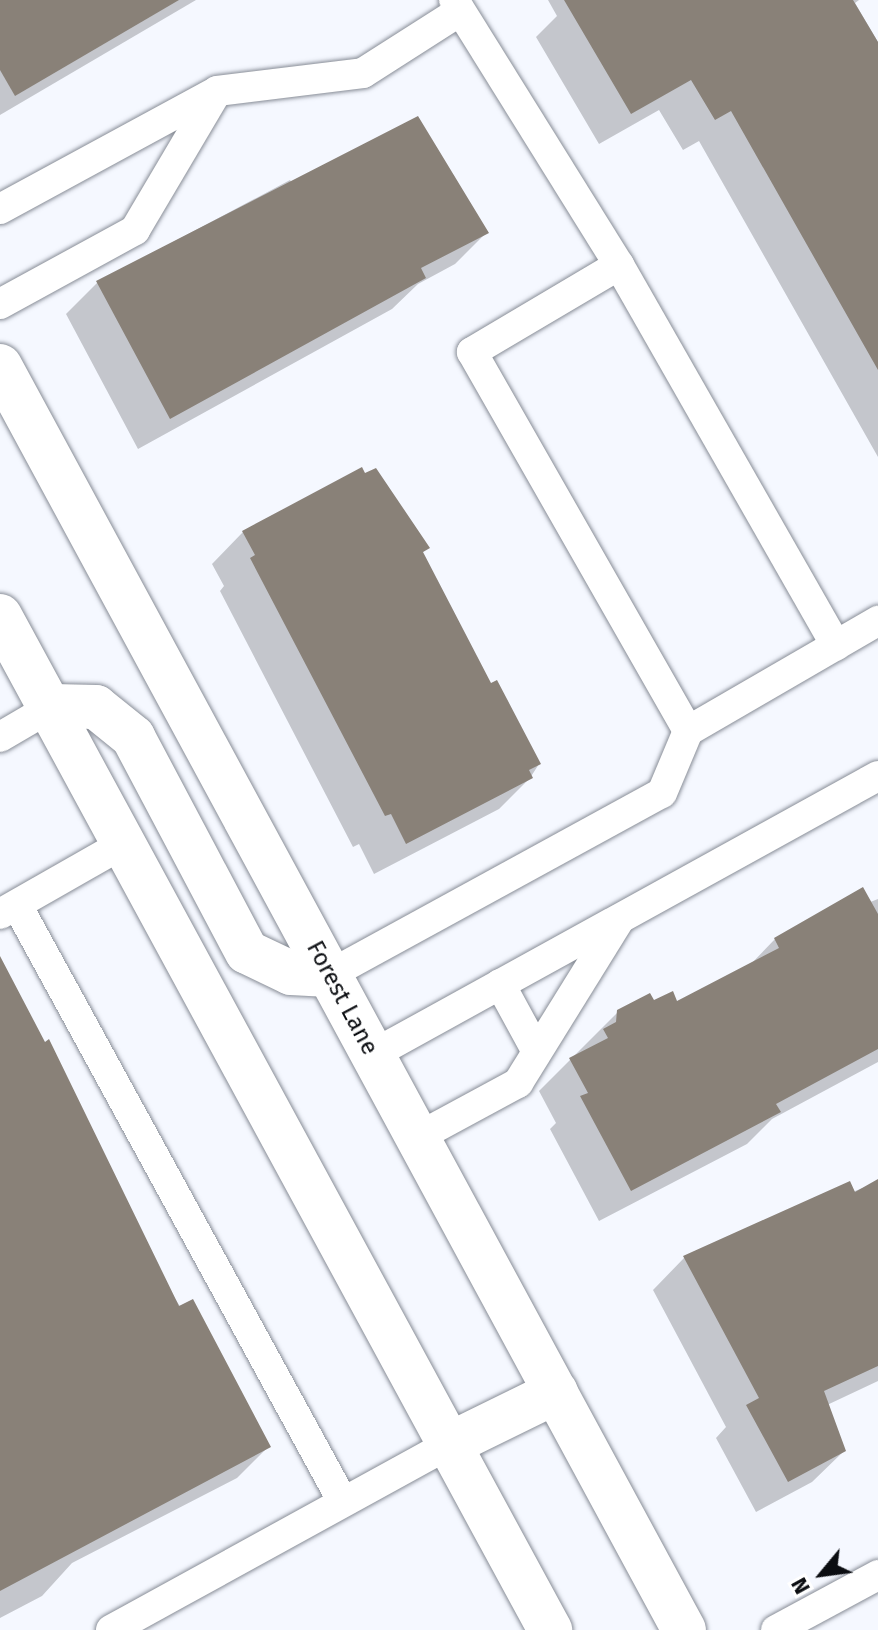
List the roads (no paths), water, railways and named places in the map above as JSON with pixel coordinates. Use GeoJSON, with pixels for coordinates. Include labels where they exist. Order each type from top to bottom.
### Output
{"type":"FeatureCollection","features":[{"type":"Feature","properties":{"kind":"main road","name":"Forest Lane"},"geometry":{"type":"LineString","coordinates":[[0,366],[684,1630]]}},
{"type":"Feature","properties":{"kind":"main road"},"geometry":{"type":"LineString","coordinates":[[0,616],[53,706],[550,1630]]}},
{"type":"Feature","properties":{"kind":"main road"},"geometry":{"type":"LineString","coordinates":[[53,706],[96,707],[133,737],[247,952],[291,973],[329,975]]}},
{"type":"Feature","properties":{"kind":"main road"},"geometry":{"type":"LineString","coordinates":[[450,1444],[556,1392]]}},
{"type":"Feature","properties":{"kind":"lane"},"geometry":{"type":"LineString","coordinates":[[0,209],[217,91],[363,73],[457,5],[619,265],[836,645]]}},
{"type":"Feature","properties":{"kind":"lane"},"geometry":{"type":"LineString","coordinates":[[0,304],[135,230],[217,91]]}},
{"type":"Feature","properties":{"kind":"lane"},"geometry":{"type":"LineString","coordinates":[[619,265],[472,352],[688,731]]}},
{"type":"Feature","properties":{"kind":"lane"},"geometry":{"type":"LineString","coordinates":[[329,975],[662,793],[688,731],[878,621]]}},
{"type":"Feature","properties":{"kind":"lane"},"geometry":{"type":"LineString","coordinates":[[0,737],[53,706]]}},
{"type":"Feature","properties":{"kind":"lane"},"geometry":{"type":"LineString","coordinates":[[372,1055],[878,776]]}},
{"type":"Feature","properties":{"kind":"lane"},"geometry":{"type":"LineString","coordinates":[[126,842],[8,910],[343,1502]]}},
{"type":"Feature","properties":{"kind":"lane"},"geometry":{"type":"LineString","coordinates":[[418,1137],[518,1083],[622,915]]}},
{"type":"Feature","properties":{"kind":"lane"},"geometry":{"type":"LineString","coordinates":[[500,984],[537,1052]]}},
{"type":"Feature","properties":{"kind":"lane"},"geometry":{"type":"LineString","coordinates":[[111,1630],[450,1444]]}},
{"type":"Feature","properties":{"kind":"lane"},"geometry":{"type":"LineString","coordinates":[[776,1630],[878,1575]]}}]}
